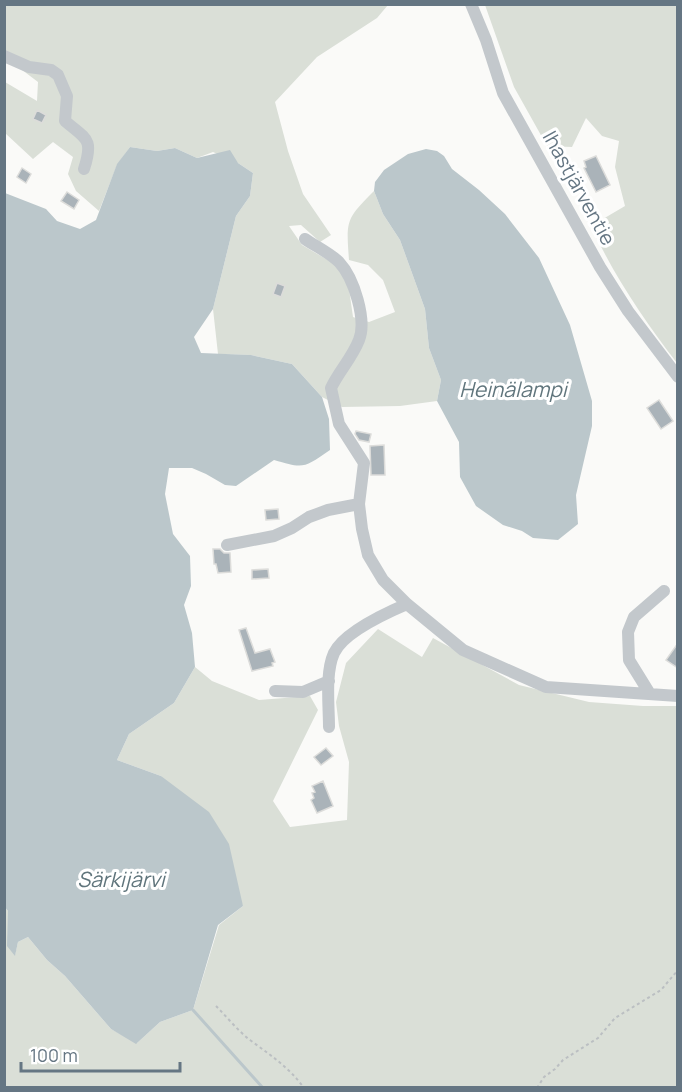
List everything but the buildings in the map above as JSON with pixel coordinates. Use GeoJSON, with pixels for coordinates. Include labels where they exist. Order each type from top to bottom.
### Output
{"type":"FeatureCollection","features":[{"type":"Feature","properties":{"kind":"street","name":"Ihastjärventie"},"geometry":{"type":"LineString","coordinates":[[471,4],[486,40],[503,93],[622,302],[678,377]]}},
{"type":"Feature","properties":{"kind":"street"},"geometry":{"type":"LineString","coordinates":[[4,56],[29,67],[51,70],[58,75],[67,96],[65,121],[81,132],[88,141],[88,157],[84,169]]}},
{"type":"Feature","properties":{"kind":"street"},"geometry":{"type":"LineString","coordinates":[[305,239],[339,262],[352,281],[360,309],[360,338],[349,360],[337,374],[331,388],[339,424],[364,463],[359,504],[362,529],[368,555],[382,580],[407,604],[463,650],[546,687],[678,696]]}},
{"type":"Feature","properties":{"kind":"street"},"geometry":{"type":"LineString","coordinates":[[227,545],[274,536],[309,517],[328,510],[359,504]]}},
{"type":"Feature","properties":{"kind":"street"},"geometry":{"type":"LineString","coordinates":[[650,694],[629,660],[628,632],[634,617],[664,591]]}},
{"type":"Feature","properties":{"kind":"street"},"geometry":{"type":"LineString","coordinates":[[329,727],[329,681],[334,652],[346,638],[385,613],[407,604]]}},
{"type":"Feature","properties":{"kind":"street"},"geometry":{"type":"LineString","coordinates":[[275,691],[303,692],[329,681]]}},
{"type":"Feature","properties":{"kind":"path"},"geometry":{"type":"LineString","coordinates":[[537,1088],[544,1077],[563,1060],[598,1038],[615,1018],[656,994],[678,970]]}},
{"type":"Feature","properties":{"kind":"path"},"geometry":{"type":"LineString","coordinates":[[216,1006],[249,1040],[270,1053],[295,1075],[304,1088]]}},
{"type":"Feature","properties":{"kind":"shaded area"},"geometry":{"type":"Polygon","coordinates":[[[4,5],[388,5],[377,18],[317,57],[275,102],[288,151],[303,194],[331,235],[320,242],[301,225],[289,226],[302,245],[338,266],[349,289],[353,317],[369,322],[395,312],[383,280],[368,265],[349,260],[348,228],[350,221],[358,208],[374,191],[383,214],[400,240],[425,309],[429,348],[441,380],[437,401],[400,406],[342,407],[322,397],[292,364],[251,355],[218,354],[213,309],[236,216],[250,196],[253,173],[238,163],[213,152],[197,158],[175,148],[157,151],[130,147],[117,165],[99,211],[76,191],[68,174],[73,157],[53,142],[33,159],[5,133],[5,82],[37,101],[38,82],[5,57],[4,5]]]}},
{"type":"Feature","properties":{"kind":"shaded area"},"geometry":{"type":"Polygon","coordinates":[[[485,5],[677,5],[677,363],[630,297],[591,226],[625,206],[615,167],[619,141],[602,136],[586,118],[572,147],[547,146],[514,87],[485,5]]]}},
{"type":"Feature","properties":{"kind":"shaded area"},"geometry":{"type":"Polygon","coordinates":[[[378,629],[422,657],[433,638],[519,685],[589,702],[677,706],[677,1087],[5,1087],[4,906],[8,911],[8,928],[15,955],[18,942],[28,937],[111,1029],[137,1043],[160,1022],[193,1010],[219,925],[243,906],[161,776],[117,760],[129,734],[174,703],[195,667],[212,681],[259,700],[310,696],[318,710],[273,801],[290,827],[347,820],[349,762],[339,726],[336,702],[346,663],[378,629]]]}},
{"type":"Feature","properties":{"kind":"water","name":"Särkijärvi"},"geometry":{"type":"Polygon","coordinates":[[[130,147],[157,151],[175,148],[197,158],[230,150],[238,163],[253,173],[250,196],[236,216],[213,309],[194,337],[201,353],[251,355],[292,364],[322,397],[329,419],[330,450],[304,465],[292,465],[274,460],[236,486],[225,485],[192,468],[169,468],[165,494],[173,534],[190,556],[191,586],[184,605],[192,633],[195,667],[174,703],[129,734],[117,760],[161,776],[209,812],[229,844],[243,906],[218,925],[193,1010],[160,1022],[136,1044],[111,1029],[28,937],[18,942],[15,956],[7,946],[8,911],[4,906],[5,193],[46,209],[57,221],[80,229],[96,220],[117,164],[130,147]]]}},
{"type":"Feature","properties":{"kind":"water","name":"Heinälampi"},"geometry":{"type":"Polygon","coordinates":[[[426,149],[437,151],[444,156],[452,169],[505,214],[539,258],[570,325],[592,401],[592,426],[576,495],[578,524],[558,540],[533,538],[522,531],[503,525],[476,506],[460,477],[459,442],[437,401],[441,380],[429,348],[425,309],[400,240],[383,214],[374,191],[375,182],[384,170],[408,154],[426,149]]]}},
{"type":"Feature","properties":{"kind":"waterway"},"geometry":{"type":"LineString","coordinates":[[193,1010],[263,1088]]}}]}
